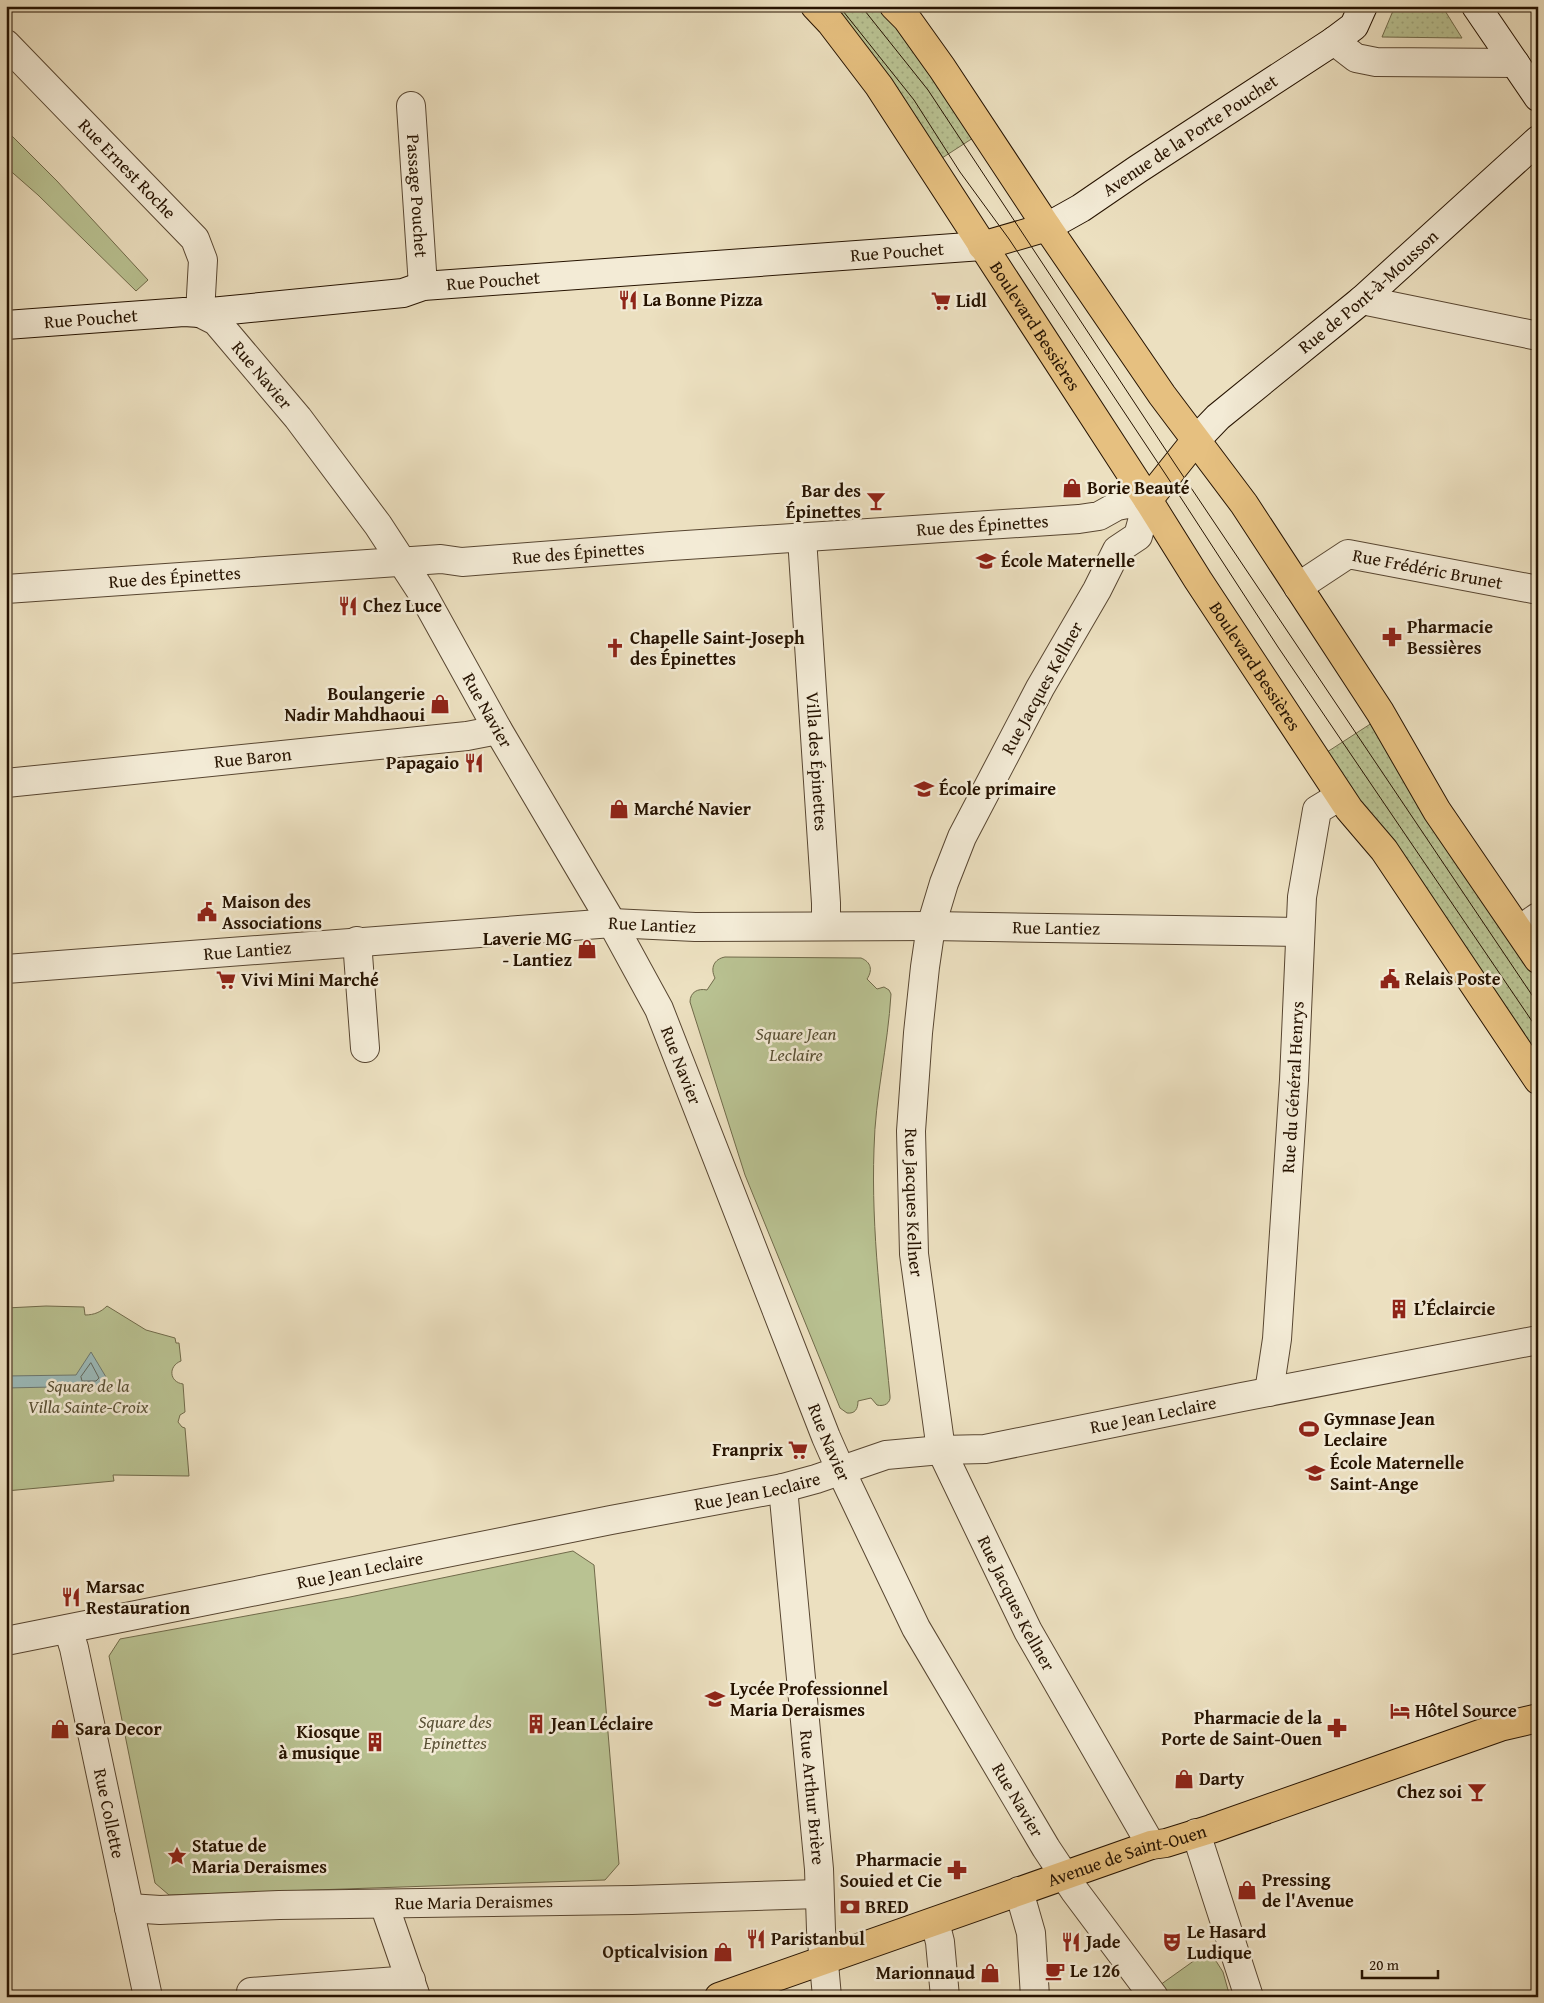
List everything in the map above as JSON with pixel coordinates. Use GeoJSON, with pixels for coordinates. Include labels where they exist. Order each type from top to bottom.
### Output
{"type":"FeatureCollection","features":[{"type":"Feature","properties":{"kind":"main road","name":"Boulevard Bessières"},"geometry":{"type":"LineString","coordinates":[[815,6],[831,23],[879,86],[1340,796],[1384,850],[1538,1080]]}},
{"type":"Feature","properties":{"kind":"main road"},"geometry":{"type":"LineString","coordinates":[[894,6],[907,19],[942,68],[1047,228],[1195,441],[1244,504],[1380,712],[1437,811],[1528,923],[1538,958]]}},
{"type":"Feature","properties":{"kind":"main road","name":"Boulevard Bessières"},"geometry":{"type":"LineString","coordinates":[[982,246],[1047,228]]}},
{"type":"Feature","properties":{"kind":"main road"},"geometry":{"type":"LineString","coordinates":[[1148,500],[1195,441]]}},
{"type":"Feature","properties":{"kind":"main road","name":"Avenue de Saint-Ouen"},"geometry":{"type":"LineString","coordinates":[[719,1997],[1152,1844],[1166,1843],[1500,1727],[1538,1718]]}},
{"type":"Feature","properties":{"kind":"street","name":"Avenue de la Porte Pouchet"},"geometry":{"type":"LineString","coordinates":[[1047,228],[1082,208],[1138,169],[1334,41],[1354,26],[1363,6]]}},
{"type":"Feature","properties":{"kind":"street"},"geometry":{"type":"LineString","coordinates":[[1476,6],[1538,97]]}},
{"type":"Feature","properties":{"kind":"street"},"geometry":{"type":"LineString","coordinates":[[1334,41],[1356,58],[1376,62],[1515,63]]}},
{"type":"Feature","properties":{"kind":"street","name":"Rue Ernest Roche"},"geometry":{"type":"LineString","coordinates":[[6,44],[194,239],[203,260],[200,313]]}},
{"type":"Feature","properties":{"kind":"street","name":"Passage Pouchet"},"geometry":{"type":"LineString","coordinates":[[411,106],[423,286]]}},
{"type":"Feature","properties":{"kind":"street","name":"Rue de Pont-à-Mousson"},"geometry":{"type":"LineString","coordinates":[[1195,441],[1218,417],[1362,300],[1538,140]]}},
{"type":"Feature","properties":{"kind":"street","name":"Rue Pouchet"},"geometry":{"type":"LineString","coordinates":[[6,325],[184,312],[200,313],[403,293],[423,286],[982,246]]}},
{"type":"Feature","properties":{"kind":"street"},"geometry":{"type":"LineString","coordinates":[[1362,300],[1538,336]]}},
{"type":"Feature","properties":{"kind":"street","name":"Rue Navier"},"geometry":{"type":"LineString","coordinates":[[200,313],[216,321],[298,418],[378,524],[434,614],[498,730],[612,923],[659,1009],[840,1470],[916,1628],[1064,1875],[1154,1997]]}},
{"type":"Feature","properties":{"kind":"street","name":"Rue des Épinettes"},"geometry":{"type":"LineString","coordinates":[[6,589],[441,559],[462,562],[1069,520],[1098,516],[1117,506],[1148,500]]}},
{"type":"Feature","properties":{"kind":"street","name":"Rue Jacques Kellner"},"geometry":{"type":"LineString","coordinates":[[1148,500],[1138,536],[1117,550],[1097,590],[1040,688],[962,836],[944,883],[931,926],[918,1032],[911,1140],[914,1254],[942,1450],[1028,1632],[1152,1844]]}},
{"type":"Feature","properties":{"kind":"street"},"geometry":{"type":"LineString","coordinates":[[1098,516],[1117,550]]}},
{"type":"Feature","properties":{"kind":"street","name":"Villa des Épinettes"},"geometry":{"type":"LineString","coordinates":[[802,538],[826,926]]}},
{"type":"Feature","properties":{"kind":"street","name":"Rue Frédéric Brunet"},"geometry":{"type":"LineString","coordinates":[[1298,587],[1348,554],[1538,590]]}},
{"type":"Feature","properties":{"kind":"street","name":"Rue Baron"},"geometry":{"type":"LineString","coordinates":[[6,783],[468,736],[498,730]]}},
{"type":"Feature","properties":{"kind":"street","name":"Rue du Général Henrys"},"geometry":{"type":"LineString","coordinates":[[1269,1392],[1276,1339],[1292,1099],[1302,897],[1317,810],[1340,796]]}},
{"type":"Feature","properties":{"kind":"street","name":"Rue Lantiez"},"geometry":{"type":"LineString","coordinates":[[6,969],[612,923],[695,927],[931,926],[1299,932]]}},
{"type":"Feature","properties":{"kind":"street"},"geometry":{"type":"LineString","coordinates":[[357,941],[365,1048]]}},
{"type":"Feature","properties":{"kind":"street","name":"Rue Jean Leclaire"},"geometry":{"type":"LineString","coordinates":[[6,1641],[611,1520],[783,1488],[886,1455],[942,1450],[985,1449],[1538,1340]]}},
{"type":"Feature","properties":{"kind":"street","name":"Rue Arthur Brière"},"geometry":{"type":"LineString","coordinates":[[783,1488],[819,1869],[819,1894],[827,1997]]}},
{"type":"Feature","properties":{"kind":"street","name":"Rue Collette"},"geometry":{"type":"LineString","coordinates":[[68,1629],[74,1648],[148,1997]]}},
{"type":"Feature","properties":{"kind":"street"},"geometry":{"type":"LineString","coordinates":[[1196,1833],[1249,1997]]}},
{"type":"Feature","properties":{"kind":"street"},"geometry":{"type":"LineString","coordinates":[[1019,1891],[1031,1933],[1035,1997]]}},
{"type":"Feature","properties":{"kind":"street","name":"Rue Maria Deraismes"},"geometry":{"type":"LineString","coordinates":[[129,1908],[160,1910],[819,1894]]}},
{"type":"Feature","properties":{"kind":"street"},"geometry":{"type":"LineString","coordinates":[[251,1992],[414,1988],[384,1904]]}},
{"type":"Feature","properties":{"kind":"street"},"geometry":{"type":"LineString","coordinates":[[935,1922],[940,1942],[945,1997]]}},
{"type":"Feature","properties":{"kind":"green space"},"geometry":{"type":"Polygon","coordinates":[[[828,6],[878,6],[917,53],[973,138],[939,160],[828,6]]]}},
{"type":"Feature","properties":{"kind":"green space"},"geometry":{"type":"Polygon","coordinates":[[[1395,6],[1442,6],[1462,38],[1382,37],[1395,6]]]}},
{"type":"Feature","properties":{"kind":"green space"},"geometry":{"type":"Polygon","coordinates":[[[6,130],[57,181],[148,280],[136,291],[38,195],[6,167],[6,130]]]}},
{"type":"Feature","properties":{"kind":"green space"},"geometry":{"type":"Polygon","coordinates":[[[1375,721],[1427,810],[1538,974],[1538,1058],[1324,754],[1375,721]]]}},
{"type":"Feature","properties":{"kind":"green space","name":"Square Jean Leclaire"},"geometry":{"type":"Polygon","coordinates":[[[725,957],[861,958],[870,967],[867,979],[877,989],[884,987],[891,994],[875,1130],[873,1180],[878,1273],[890,1396],[889,1401],[884,1405],[877,1405],[871,1398],[858,1401],[857,1409],[852,1413],[847,1413],[840,1408],[745,1175],[690,1002],[693,993],[707,990],[715,978],[714,965],[718,960],[725,957]]]}},
{"type":"Feature","properties":{"kind":"green space","name":"Square de la Villa Sainte-Croix"},"geometry":{"type":"Polygon","coordinates":[[[107,1306],[146,1330],[175,1338],[176,1343],[179,1343],[181,1361],[174,1366],[172,1374],[178,1383],[183,1384],[185,1412],[180,1415],[178,1422],[185,1428],[189,1476],[113,1475],[114,1481],[6,1491],[6,1308],[84,1307],[85,1315],[97,1313],[107,1306]]]}},
{"type":"Feature","properties":{"kind":"green space","name":"Square des Epinettes"},"geometry":{"type":"Polygon","coordinates":[[[573,1551],[594,1565],[619,1864],[605,1880],[169,1895],[155,1883],[109,1656],[120,1639],[350,1597],[573,1551]]]}},
{"type":"Feature","properties":{"kind":"green space"},"geometry":{"type":"Polygon","coordinates":[[[1209,1950],[1223,1972],[1230,1997],[1169,1997],[1160,1985],[1209,1950]]]}},
{"type":"Feature","properties":{"kind":"water"},"geometry":{"type":"Polygon","coordinates":[[[91,1352],[106,1377],[100,1386],[6,1388],[6,1376],[76,1375],[91,1352]]]}},
{"type":"Feature","properties":{"kind":"tram line"},"geometry":{"type":"LineString","coordinates":[[839,6],[914,100],[960,172],[1009,239],[1278,647],[1538,1030]]}},
{"type":"Feature","properties":{"kind":"tram line"},"geometry":{"type":"LineString","coordinates":[[861,6],[928,90],[1175,464],[1538,1004]]}},
{"type":"Feature","properties":{"kind":"place","name":"La Bonne Pizza"},"geometry":{"type":"Point","coordinates":[628,300]}},
{"type":"Feature","properties":{"kind":"place","name":"Lidl"},"geometry":{"type":"Point","coordinates":[941,301]}},
{"type":"Feature","properties":{"kind":"place","name":"Borie Beauté"},"geometry":{"type":"Point","coordinates":[1072,488]}},
{"type":"Feature","properties":{"kind":"place","name":"Bar des Épinettes"},"geometry":{"type":"Point","coordinates":[876,501]}},
{"type":"Feature","properties":{"kind":"place","name":"École Maternelle"},"geometry":{"type":"Point","coordinates":[986,561]}},
{"type":"Feature","properties":{"kind":"place","name":"Chez Luce"},"geometry":{"type":"Point","coordinates":[348,606]}},
{"type":"Feature","properties":{"kind":"place","name":"Pharmacie Bessières"},"geometry":{"type":"Point","coordinates":[1392,637]}},
{"type":"Feature","properties":{"kind":"place","name":"Chapelle Saint-Joseph des Épinettes"},"geometry":{"type":"Point","coordinates":[615,648]}},
{"type":"Feature","properties":{"kind":"place","name":"Boulangerie Nadir Mahdhaoui"},"geometry":{"type":"Point","coordinates":[440,704]}},
{"type":"Feature","properties":{"kind":"place","name":"Papagaio"},"geometry":{"type":"Point","coordinates":[474,763]}},
{"type":"Feature","properties":{"kind":"place","name":"École primaire"},"geometry":{"type":"Point","coordinates":[924,789]}},
{"type":"Feature","properties":{"kind":"place","name":"Marché Navier"},"geometry":{"type":"Point","coordinates":[619,809]}},
{"type":"Feature","properties":{"kind":"place","name":"Maison des Associations"},"geometry":{"type":"Point","coordinates":[207,912]}},
{"type":"Feature","properties":{"kind":"place","name":"Laverie MG - Lantiez"},"geometry":{"type":"Point","coordinates":[587,949]}},
{"type":"Feature","properties":{"kind":"place","name":"Relais Poste"},"geometry":{"type":"Point","coordinates":[1390,979]}},
{"type":"Feature","properties":{"kind":"place","name":"Vivi Mini Marché"},"geometry":{"type":"Point","coordinates":[226,980]}},
{"type":"Feature","properties":{"kind":"place","name":"L’Éclaircie"},"geometry":{"type":"Point","coordinates":[1399,1309]}},
{"type":"Feature","properties":{"kind":"place","name":"Gymnase Jean Leclaire"},"geometry":{"type":"Point","coordinates":[1309,1429]}},
{"type":"Feature","properties":{"kind":"place","name":"Franprix"},"geometry":{"type":"Point","coordinates":[798,1450]}},
{"type":"Feature","properties":{"kind":"place","name":"École Maternelle Saint-Ange"},"geometry":{"type":"Point","coordinates":[1315,1473]}},
{"type":"Feature","properties":{"kind":"place","name":"Marsac Restauration"},"geometry":{"type":"Point","coordinates":[71,1597]}},
{"type":"Feature","properties":{"kind":"place","name":"Lycée Professionnel Maria Deraismes"},"geometry":{"type":"Point","coordinates":[715,1699]}},
{"type":"Feature","properties":{"kind":"place","name":"Hôtel Source"},"geometry":{"type":"Point","coordinates":[1400,1711]}},
{"type":"Feature","properties":{"kind":"place","name":"Jean Léclaire"},"geometry":{"type":"Point","coordinates":[536,1724]}},
{"type":"Feature","properties":{"kind":"place","name":"Pharmacie de la Porte de Saint-Ouen"},"geometry":{"type":"Point","coordinates":[1337,1728]}},
{"type":"Feature","properties":{"kind":"place","name":"Sara Decor"},"geometry":{"type":"Point","coordinates":[60,1729]}},
{"type":"Feature","properties":{"kind":"place","name":"Kiosque à musique"},"geometry":{"type":"Point","coordinates":[375,1742]}},
{"type":"Feature","properties":{"kind":"place","name":"Darty"},"geometry":{"type":"Point","coordinates":[1184,1779]}},
{"type":"Feature","properties":{"kind":"place","name":"Chez soi"},"geometry":{"type":"Point","coordinates":[1477,1792]}},
{"type":"Feature","properties":{"kind":"place","name":"Statue de Maria Deraismes"},"geometry":{"type":"Point","coordinates":[177,1856]}},
{"type":"Feature","properties":{"kind":"place","name":"Pharmacie Souied et Cie"},"geometry":{"type":"Point","coordinates":[957,1870]}},
{"type":"Feature","properties":{"kind":"place","name":"Pressing de l'Avenue"},"geometry":{"type":"Point","coordinates":[1247,1890]}},
{"type":"Feature","properties":{"kind":"place","name":"BRED"},"geometry":{"type":"Point","coordinates":[850,1907]}},
{"type":"Feature","properties":{"kind":"place","name":"Paristanbul"},"geometry":{"type":"Point","coordinates":[756,1939]}},
{"type":"Feature","properties":{"kind":"place","name":"Jade"},"geometry":{"type":"Point","coordinates":[1071,1942]}},
{"type":"Feature","properties":{"kind":"place","name":"Le Hasard Ludique"},"geometry":{"type":"Point","coordinates":[1172,1942]}},
{"type":"Feature","properties":{"kind":"place","name":"Opticalvision"},"geometry":{"type":"Point","coordinates":[723,1952]}},
{"type":"Feature","properties":{"kind":"place","name":"Le 126"},"geometry":{"type":"Point","coordinates":[1055,1971]}},
{"type":"Feature","properties":{"kind":"place","name":"Marionnaud"},"geometry":{"type":"Point","coordinates":[990,1973]}}]}
